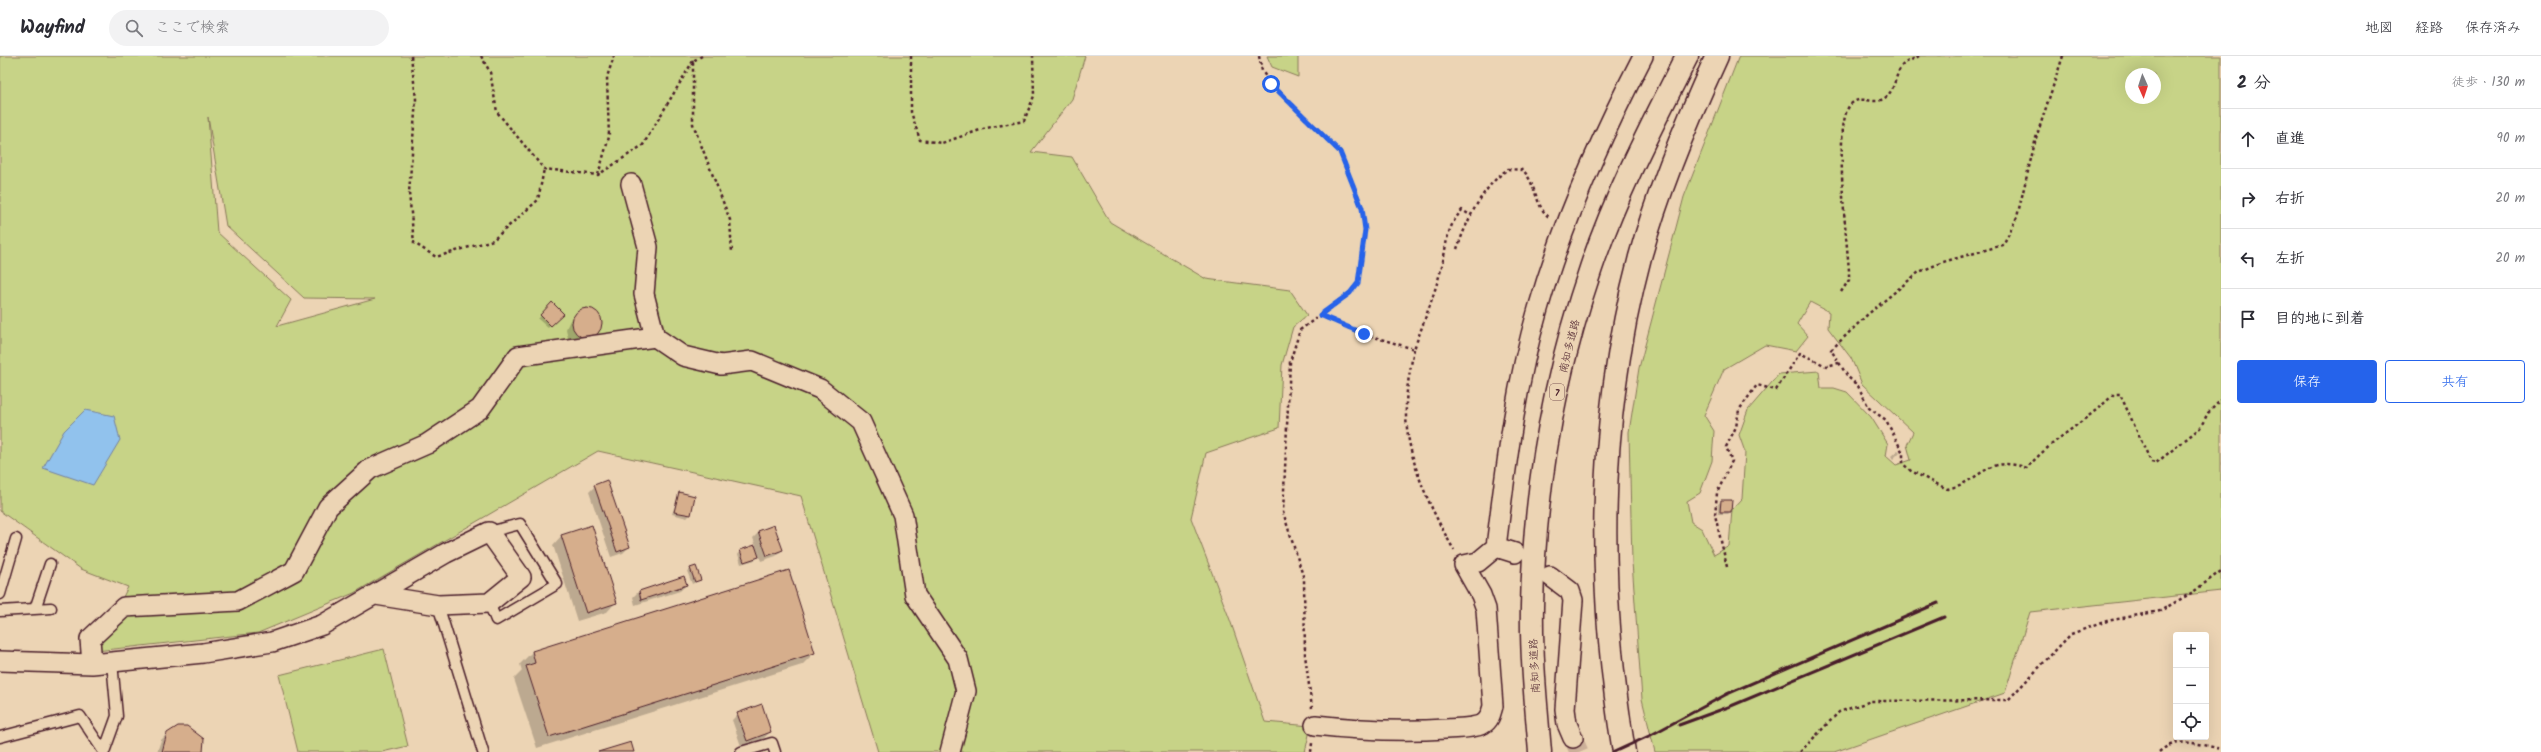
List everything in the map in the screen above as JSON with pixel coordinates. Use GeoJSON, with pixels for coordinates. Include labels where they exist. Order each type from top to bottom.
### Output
{"type":"FeatureCollection","features":[{"type":"Feature","properties":{"kind":"highway","name":"南知多道路"},"geometry":{"type":"LineString","coordinates":[[1540,752],[1532,661],[1534,544],[1542,477],[1560,381],[1591,267],[1614,206],[1687,56]]}},
{"type":"Feature","properties":{"kind":"highway"},"geometry":{"type":"LineString","coordinates":[[1624,752],[1611,654],[1605,579],[1607,449],[1615,380],[1640,257],[1682,139],[1717,56]]}},
{"type":"Feature","properties":{"kind":"street"},"geometry":{"type":"LineString","coordinates":[[1315,725],[1371,732],[1412,732],[1470,727],[1483,723],[1490,716],[1493,706],[1486,609],[1481,595],[1464,565],[1478,562],[1496,547],[1508,451],[1523,369],[1538,309],[1568,222],[1589,170],[1643,56]]}},
{"type":"Feature","properties":{"kind":"street"},"geometry":{"type":"LineString","coordinates":[[631,184],[648,247],[644,294],[655,337],[683,356],[721,364],[752,361],[820,389],[861,422],[903,516],[915,595],[958,658],[966,691],[950,752]]}},
{"type":"Feature","properties":{"kind":"street"},"geometry":{"type":"LineString","coordinates":[[92,664],[90,639],[124,606],[238,601],[294,571],[328,507],[370,469],[426,444],[480,409],[518,356],[655,337]]}},
{"type":"Feature","properties":{"kind":"street"},"geometry":{"type":"LineString","coordinates":[[0,661],[92,664],[204,654],[272,642],[322,625],[376,595],[446,552],[489,532],[521,576],[490,603],[438,605],[376,595]]}},
{"type":"Feature","properties":{"kind":"street"},"geometry":{"type":"LineString","coordinates":[[1496,547],[1515,553]]}},
{"type":"Feature","properties":{"kind":"street"},"geometry":{"type":"LineString","coordinates":[[1550,576],[1570,591],[1573,600],[1565,709],[1567,724],[1572,738]]}},
{"type":"Feature","properties":{"kind":"lane"},"geometry":{"type":"LineString","coordinates":[[489,532],[520,524],[557,584],[496,620],[490,603]]}},
{"type":"Feature","properties":{"kind":"lane"},"geometry":{"type":"LineString","coordinates":[[0,594],[16,539]]}},
{"type":"Feature","properties":{"kind":"lane"},"geometry":{"type":"LineString","coordinates":[[36,609],[50,564]]}},
{"type":"Feature","properties":{"kind":"lane"},"geometry":{"type":"LineString","coordinates":[[438,605],[483,752]]}},
{"type":"Feature","properties":{"kind":"lane"},"geometry":{"type":"LineString","coordinates":[[0,611],[51,608]]}},
{"type":"Feature","properties":{"kind":"lane"},"geometry":{"type":"LineString","coordinates":[[0,737],[80,716],[104,752],[117,716],[112,662]]}},
{"type":"Feature","properties":{"kind":"lane"},"geometry":{"type":"LineString","coordinates":[[741,752],[772,743],[775,752]]}},
{"type":"Feature","properties":{"kind":"path"},"geometry":{"type":"LineString","coordinates":[[411,56],[416,100],[409,193],[414,243],[436,257],[493,240],[538,200],[544,169]]}},
{"type":"Feature","properties":{"kind":"path"},"geometry":{"type":"LineString","coordinates":[[481,56],[490,72],[497,112],[544,169],[598,175],[643,145],[693,61],[702,56]]}},
{"type":"Feature","properties":{"kind":"path"},"geometry":{"type":"LineString","coordinates":[[598,175],[609,137],[607,77],[614,56]]}},
{"type":"Feature","properties":{"kind":"path"},"geometry":{"type":"LineString","coordinates":[[911,56],[911,112],[920,140],[942,143],[986,128],[1024,121],[1034,96],[1033,56]]}},
{"type":"Feature","properties":{"kind":"path"},"geometry":{"type":"LineString","coordinates":[[1258,56],[1262,71],[1271,84],[1340,152],[1362,208],[1365,230],[1358,283],[1350,293],[1300,330],[1290,362],[1283,512],[1304,579],[1305,655],[1315,725],[1311,752]]}},
{"type":"Feature","properties":{"kind":"path"},"geometry":{"type":"LineString","coordinates":[[1841,292],[1849,280],[1850,271],[1843,181],[1844,117],[1854,101],[1860,99],[1880,101],[1887,96],[1893,89],[1900,68],[1904,63],[1919,56]]}},
{"type":"Feature","properties":{"kind":"path"},"geometry":{"type":"LineString","coordinates":[[2063,56],[2036,138],[2017,217],[2003,245],[1943,262],[1919,272],[1868,315],[1831,350],[1848,377],[1858,386],[1869,408],[1886,420],[1903,453],[1903,464],[1911,471],[1947,489],[1969,480],[1997,464],[2011,462],[2027,468],[2039,455],[2099,410],[2114,394],[2120,394],[2151,462],[2156,464],[2200,428],[2208,413],[2221,400]]}},
{"type":"Feature","properties":{"kind":"path"},"geometry":{"type":"LineString","coordinates":[[693,61],[693,124],[730,220],[732,253]]}},
{"type":"Feature","properties":{"kind":"path"},"geometry":{"type":"LineString","coordinates":[[1458,249],[1470,215],[1498,176],[1508,168],[1523,170],[1530,178],[1540,206],[1547,216],[1555,220],[1568,222]]}},
{"type":"Feature","properties":{"kind":"path"},"geometry":{"type":"LineString","coordinates":[[1464,565],[1444,533],[1428,499],[1408,436],[1406,396],[1414,349],[1441,271],[1446,236],[1451,223],[1462,210],[1470,215]]}},
{"type":"Feature","properties":{"kind":"path"},"geometry":{"type":"LineString","coordinates":[[1320,315],[1364,334],[1414,349]]}},
{"type":"Feature","properties":{"kind":"path"},"geometry":{"type":"LineString","coordinates":[[1727,567],[1715,514],[1716,493],[1732,461],[1726,447],[1736,427],[1739,410],[1757,385],[1776,390],[1800,354],[1826,366],[1839,363]]}},
{"type":"Feature","properties":{"kind":"path"},"geometry":{"type":"LineString","coordinates":[[1800,752],[1840,712],[1871,701],[2008,700],[2071,634],[2107,621],[2160,611],[2221,571]]}},
{"type":"Feature","properties":{"kind":"path"},"geometry":{"type":"LineString","coordinates":[[2159,752],[2170,744],[2182,742],[2221,749]]}},
{"type":"Feature","properties":{"kind":"green space"},"geometry":{"type":"Polygon","coordinates":[[[0,56],[1085,56],[1072,99],[1031,152],[1072,157],[1110,222],[1206,279],[1290,290],[1307,315],[1293,327],[1282,365],[1279,428],[1206,453],[1191,518],[1230,620],[1265,722],[1311,726],[1305,752],[878,752],[801,496],[598,451],[354,593],[258,633],[96,651],[128,587],[81,569],[0,511],[0,56]],[[208,117],[217,232],[291,300],[277,326],[375,299],[304,298],[226,226],[208,117]]]}},
{"type":"Feature","properties":{"kind":"green space"},"geometry":{"type":"Polygon","coordinates":[[[1267,56],[1298,56],[1298,77],[1272,67],[1267,56]]]}},
{"type":"Feature","properties":{"kind":"green space"},"geometry":{"type":"Polygon","coordinates":[[[1739,56],[2221,56],[2221,591],[2030,612],[2005,693],[1834,752],[1655,752],[1642,699],[1632,562],[1629,432],[1639,368],[1684,197],[1739,56]],[[1810,302],[1797,324],[1808,336],[1796,351],[1765,345],[1724,369],[1704,415],[1714,431],[1712,461],[1700,493],[1687,501],[1691,522],[1702,529],[1714,555],[1729,546],[1732,510],[1742,499],[1745,452],[1739,435],[1748,410],[1779,374],[1819,371],[1821,388],[1834,388],[1847,392],[1871,417],[1888,444],[1886,456],[1896,465],[1911,460],[1907,445],[1913,432],[1862,384],[1851,358],[1828,328],[1829,312],[1810,302]]]}},
{"type":"Feature","properties":{"kind":"green space"},"geometry":{"type":"Polygon","coordinates":[[[384,649],[408,746],[382,752],[298,752],[279,675],[384,649]]]}},
{"type":"Feature","properties":{"kind":"water"},"geometry":{"type":"Polygon","coordinates":[[[85,410],[114,416],[120,440],[93,485],[43,468],[64,431],[85,410]]]}},
{"type":"Feature","properties":{"kind":"building"},"geometry":{"type":"Polygon","coordinates":[[[552,302],[564,314],[551,326],[540,315],[552,302]]]}},
{"type":"Feature","properties":{"kind":"building"},"geometry":{"type":"Polygon","coordinates":[[[587,308],[598,312],[602,323],[598,334],[587,338],[576,334],[572,323],[576,312],[587,308]]]}},
{"type":"Feature","properties":{"kind":"building"},"geometry":{"type":"Polygon","coordinates":[[[607,480],[630,547],[617,552],[594,485],[607,480]]]}},
{"type":"Feature","properties":{"kind":"building"},"geometry":{"type":"Polygon","coordinates":[[[679,492],[695,496],[691,515],[674,512],[679,492]]]}},
{"type":"Feature","properties":{"kind":"building"},"geometry":{"type":"Polygon","coordinates":[[[1721,500],[1732,500],[1731,512],[1720,512],[1721,500]]]}},
{"type":"Feature","properties":{"kind":"building"},"geometry":{"type":"Polygon","coordinates":[[[592,525],[617,603],[586,613],[561,535],[592,525]]]}},
{"type":"Feature","properties":{"kind":"building"},"geometry":{"type":"Polygon","coordinates":[[[774,525],[783,550],[767,556],[758,531],[774,525]]]}},
{"type":"Feature","properties":{"kind":"building"},"geometry":{"type":"Polygon","coordinates":[[[755,545],[759,557],[744,562],[740,550],[755,545]]]}},
{"type":"Feature","properties":{"kind":"building"},"geometry":{"type":"Polygon","coordinates":[[[696,566],[701,580],[695,582],[690,568],[696,566]]]}},
{"type":"Feature","properties":{"kind":"building"},"geometry":{"type":"Polygon","coordinates":[[[789,570],[815,653],[549,737],[526,666],[535,663],[532,651],[789,570]]]}},
{"type":"Feature","properties":{"kind":"building"},"geometry":{"type":"Polygon","coordinates":[[[684,576],[687,585],[641,600],[639,591],[684,576]]]}},
{"type":"Feature","properties":{"kind":"building"},"geometry":{"type":"Polygon","coordinates":[[[762,704],[771,732],[747,741],[737,713],[762,704]]]}},
{"type":"Feature","properties":{"kind":"building"},"geometry":{"type":"Polygon","coordinates":[[[178,726],[187,726],[204,739],[203,752],[162,752],[167,733],[178,726]]]}},
{"type":"Feature","properties":{"kind":"building"},"geometry":{"type":"Polygon","coordinates":[[[631,742],[634,752],[598,752],[631,742]]]}},
{"type":"Feature","properties":{"kind":"tunnel"},"geometry":{"type":"LineString","coordinates":[[1573,738],[1579,752]]}},
{"type":"Feature","properties":{"kind":"railway"},"geometry":{"type":"LineString","coordinates":[[1614,752],[1651,735],[1727,694],[1938,603]]}},
{"type":"Feature","properties":{"kind":"railway"},"geometry":{"type":"LineString","coordinates":[[1679,725],[1731,706],[1944,617]]}},
{"type":"Feature","properties":{"kind":"route"},"geometry":{"type":"LineString","coordinates":[[1271,84],[1334,143],[1340,152],[1362,208],[1365,230],[1358,283],[1350,293],[1320,315],[1364,334]]}}]}
